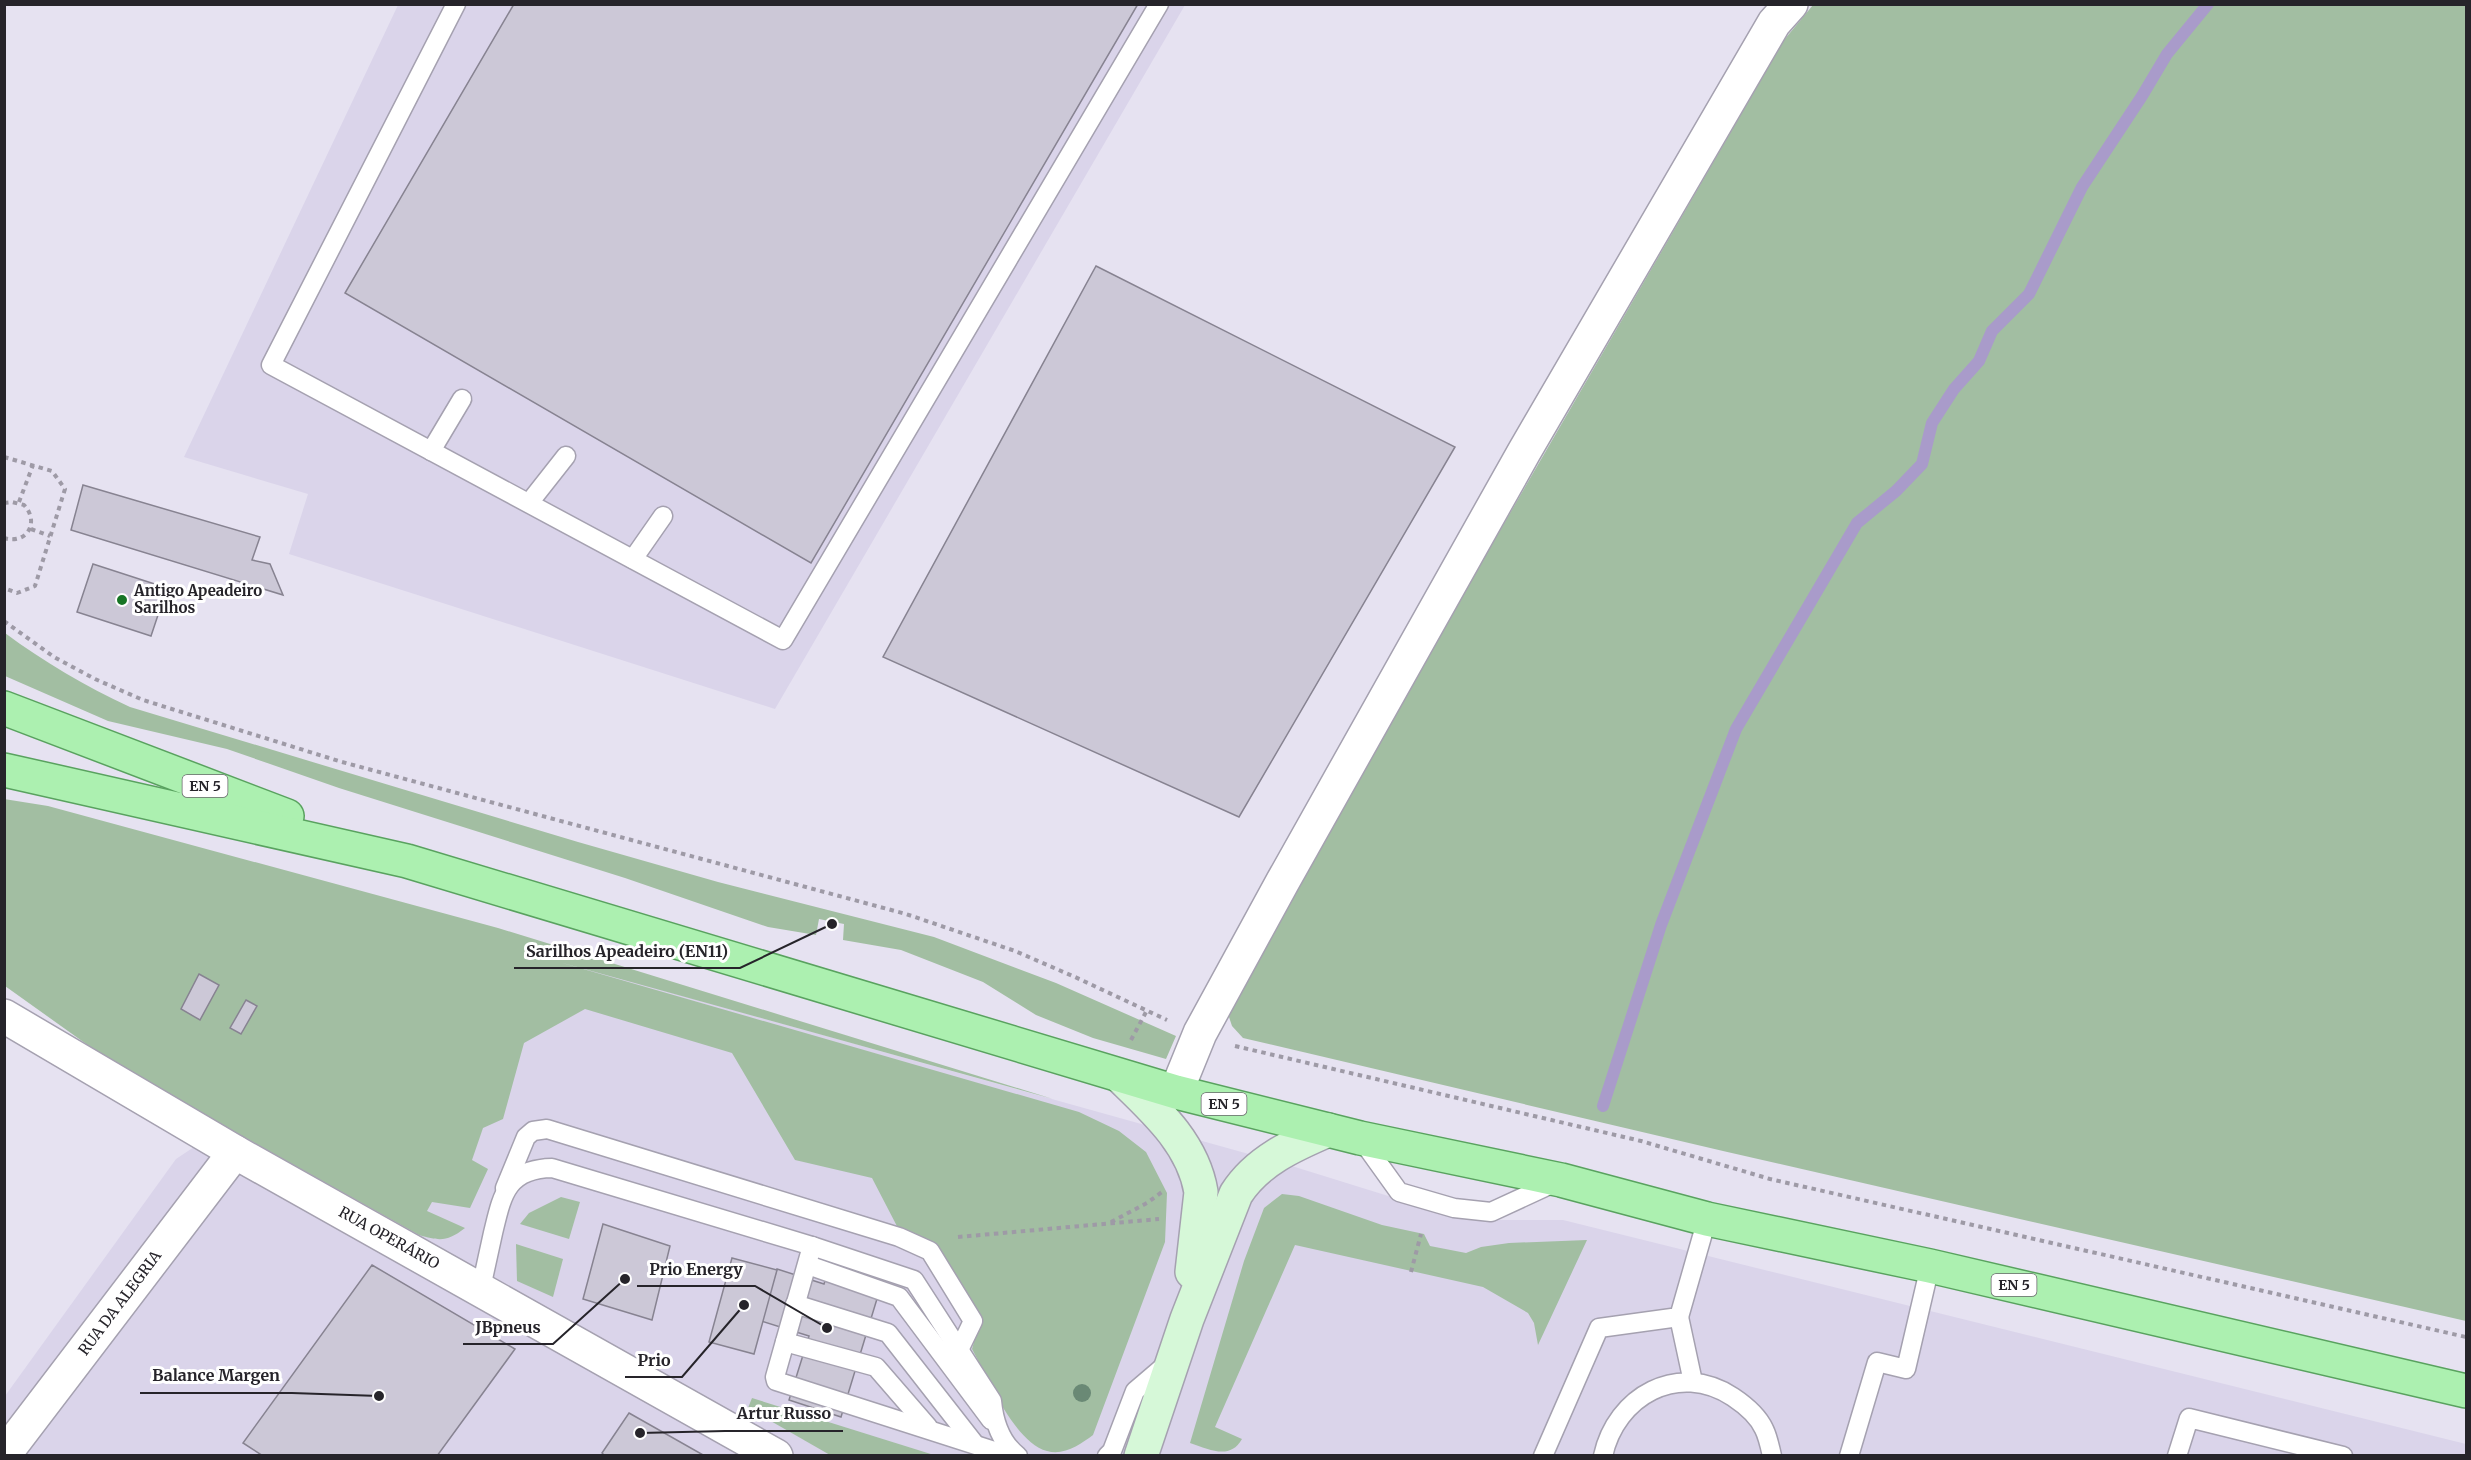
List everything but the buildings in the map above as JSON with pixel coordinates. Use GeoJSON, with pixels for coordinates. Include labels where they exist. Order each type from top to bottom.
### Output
{"type":"FeatureCollection","features":[{"type":"Feature","properties":{"kind":"main road","name":"EN 5"},"geometry":{"type":"LineString","coordinates":[[4,708],[146,764],[407,861]]}},
{"type":"Feature","properties":{"kind":"main road","name":"EN 5"},"geometry":{"type":"LineString","coordinates":[[4,770],[407,861],[804,978],[1123,1062],[1176,1092],[1360,1138],[1561,1180],[1707,1219],[1930,1266],[2466,1391]]}},
{"type":"Feature","properties":{"kind":"street"},"geometry":{"type":"LineString","coordinates":[[1176,1092],[1200,1033],[1283,880],[1524,452],[1774,23],[1791,4]]}},
{"type":"Feature","properties":{"kind":"street","name":"RUA OPERÁRIO"},"geometry":{"type":"LineString","coordinates":[[4,1016],[235,1152],[776,1455]]}},
{"type":"Feature","properties":{"kind":"street"},"geometry":{"type":"LineString","coordinates":[[1123,1062],[1172,1130],[1199,1182],[1201,1192],[1199,1216],[1187,1319]]}},
{"type":"Feature","properties":{"kind":"street"},"geometry":{"type":"LineString","coordinates":[[1141,1455],[1187,1319],[1233,1202],[1243,1184],[1272,1158],[1328,1130]]}},
{"type":"Feature","properties":{"kind":"street","name":"RUA DA ALEGRIA"},"geometry":{"type":"LineString","coordinates":[[7,1446],[235,1152]]}},
{"type":"Feature","properties":{"kind":"lane"},"geometry":{"type":"LineString","coordinates":[[456,4],[271,365],[783,640],[1159,4]]}},
{"type":"Feature","properties":{"kind":"lane"},"geometry":{"type":"LineString","coordinates":[[431,451],[462,399]]}},
{"type":"Feature","properties":{"kind":"lane"},"geometry":{"type":"LineString","coordinates":[[529,503],[566,456]]}},
{"type":"Feature","properties":{"kind":"lane"},"geometry":{"type":"LineString","coordinates":[[633,559],[663,516]]}},
{"type":"Feature","properties":{"kind":"lane"},"geometry":{"type":"LineString","coordinates":[[481,1288],[501,1200],[526,1137],[533,1131],[548,1129],[899,1237],[930,1251],[973,1321],[959,1350]]}},
{"type":"Feature","properties":{"kind":"lane"},"geometry":{"type":"LineString","coordinates":[[1360,1138],[1399,1192],[1454,1208],[1491,1212],[1561,1180]]}},
{"type":"Feature","properties":{"kind":"lane"},"geometry":{"type":"LineString","coordinates":[[501,1200],[509,1185],[519,1176],[538,1168],[552,1168],[812,1246],[914,1280],[992,1401],[995,1424]]}},
{"type":"Feature","properties":{"kind":"lane"},"geometry":{"type":"LineString","coordinates":[[1692,1382],[1679,1317],[1707,1219]]}},
{"type":"Feature","properties":{"kind":"lane"},"geometry":{"type":"LineString","coordinates":[[812,1246],[775,1377],[777,1381],[1010,1455]]}},
{"type":"Feature","properties":{"kind":"lane"},"geometry":{"type":"LineString","coordinates":[[808,1265],[899,1297],[995,1424],[1011,1449],[1018,1455]]}},
{"type":"Feature","properties":{"kind":"lane"},"geometry":{"type":"LineString","coordinates":[[1849,1455],[1877,1362],[1906,1369],[1930,1266]]}},
{"type":"Feature","properties":{"kind":"lane"},"geometry":{"type":"LineString","coordinates":[[795,1304],[888,1333],[974,1443]]}},
{"type":"Feature","properties":{"kind":"lane"},"geometry":{"type":"LineString","coordinates":[[1543,1455],[1599,1328],[1679,1317]]}},
{"type":"Feature","properties":{"kind":"lane"},"geometry":{"type":"LineString","coordinates":[[785,1342],[876,1367],[930,1429]]}},
{"type":"Feature","properties":{"kind":"lane"},"geometry":{"type":"LineString","coordinates":[[1107,1455],[1112,1451],[1135,1390],[1175,1356]]}},
{"type":"Feature","properties":{"kind":"lane"},"geometry":{"type":"LineString","coordinates":[[1603,1455],[1607,1438],[1620,1414],[1641,1396],[1665,1385],[1692,1382],[1721,1389],[1746,1405],[1764,1428],[1772,1455]]}},
{"type":"Feature","properties":{"kind":"lane"},"geometry":{"type":"LineString","coordinates":[[2178,1455],[2189,1418],[2343,1455]]}},
{"type":"Feature","properties":{"kind":"path"},"geometry":{"type":"LineString","coordinates":[[4,457],[52,471],[65,489],[35,586],[17,593],[4,588]]}},
{"type":"Feature","properties":{"kind":"path"},"geometry":{"type":"LineString","coordinates":[[18,502],[33,465]]}},
{"type":"Feature","properties":{"kind":"path"},"geometry":{"type":"LineString","coordinates":[[4,503],[18,502],[24,505],[32,516],[31,529],[22,538],[17,540],[4,538]]}},
{"type":"Feature","properties":{"kind":"path"},"geometry":{"type":"LineString","coordinates":[[31,529],[50,536]]}},
{"type":"Feature","properties":{"kind":"path"},"geometry":{"type":"LineString","coordinates":[[4,621],[54,657],[95,679],[143,700],[342,762],[906,914],[1015,951],[1146,1012],[1218,1041],[1641,1140],[1770,1179],[2466,1337]]}},
{"type":"Feature","properties":{"kind":"path"},"geometry":{"type":"LineString","coordinates":[[1123,1062],[1146,1012]]}},
{"type":"Feature","properties":{"kind":"path"},"geometry":{"type":"LineString","coordinates":[[1110,1223],[1147,1203],[1167,1188]]}},
{"type":"Feature","properties":{"kind":"path"},"geometry":{"type":"LineString","coordinates":[[953,1237],[1162,1219]]}},
{"type":"Feature","properties":{"kind":"path"},"geometry":{"type":"LineString","coordinates":[[1412,1272],[1421,1233]]}},
{"type":"Feature","properties":{"kind":"shaded area"},"geometry":{"type":"Polygon","coordinates":[[[398,5],[1185,5],[775,709],[289,554],[308,494],[184,457],[398,5]]]}},
{"type":"Feature","properties":{"kind":"shaded area"},"geometry":{"type":"Polygon","coordinates":[[[322,895],[1295,1167],[1398,1199],[1491,1220],[1563,1220],[2466,1444],[2466,1456],[5,1456],[5,1396],[176,1159],[272,1095],[322,895]]]}},
{"type":"Feature","properties":{"kind":"green space"},"geometry":{"type":"Polygon","coordinates":[[[1813,5],[2466,5],[2466,1321],[1723,1151],[1243,1038],[1232,1026],[1225,1005],[1784,40],[1813,5]]]}},
{"type":"Feature","properties":{"kind":"green space"},"geometry":{"type":"Polygon","coordinates":[[[5,633],[65,673],[130,707],[578,842],[718,882],[934,937],[1056,983],[1176,1036],[1166,1059],[1093,1038],[1036,1015],[983,982],[901,950],[843,940],[844,924],[819,919],[816,935],[768,927],[625,878],[339,788],[227,749],[108,721],[5,676],[5,633]]]}},
{"type":"Feature","properties":{"kind":"green space"},"geometry":{"type":"Polygon","coordinates":[[[4,799],[48,806],[498,928],[1053,1099],[559,962],[1079,1112],[1119,1131],[1146,1152],[1167,1193],[1165,1242],[1093,1435],[1066,1451],[1053,1452],[1035,1445],[1024,1435],[1003,1408],[972,1349],[980,1321],[937,1246],[900,1232],[872,1178],[795,1160],[732,1053],[585,1009],[524,1043],[503,1119],[483,1128],[472,1160],[488,1169],[470,1208],[432,1202],[427,1211],[465,1228],[443,1239],[419,1235],[117,1066],[5,986],[4,799]]]}},
{"type":"Feature","properties":{"kind":"green space"},"geometry":{"type":"Polygon","coordinates":[[[1282,1194],[1299,1196],[1382,1225],[1424,1234],[1430,1246],[1466,1253],[1481,1247],[1509,1243],[1587,1240],[1538,1345],[1534,1323],[1528,1313],[1483,1287],[1295,1245],[1215,1427],[1242,1439],[1232,1449],[1219,1452],[1190,1443],[1244,1261],[1264,1208],[1282,1194]]]}},
{"type":"Feature","properties":{"kind":"green space"},"geometry":{"type":"Polygon","coordinates":[[[561,1197],[580,1202],[569,1239],[520,1224],[529,1213],[561,1197]]]}},
{"type":"Feature","properties":{"kind":"green space"},"geometry":{"type":"Polygon","coordinates":[[[516,1244],[563,1259],[553,1297],[517,1281],[516,1244]]]}},
{"type":"Feature","properties":{"kind":"green space"},"geometry":{"type":"Polygon","coordinates":[[[752,1398],[934,1455],[830,1455],[748,1408],[752,1398]]]}},
{"type":"Feature","properties":{"kind":"waterway"},"geometry":{"type":"LineString","coordinates":[[1603,1106],[1661,925],[1736,729],[1857,523],[1896,491],[1922,464],[1932,423],[1954,389],[1979,361],[1992,331],[2029,294],[2082,187],[2167,54],[2208,4]]}},
{"type":"Feature","properties":{"kind":"place","name":"Antigo Apeadeiro Sarilhos"},"geometry":{"type":"Point","coordinates":[122,600]}},
{"type":"Feature","properties":{"kind":"place","name":"Sarilhos Apeadeiro (EN11)"},"geometry":{"type":"Point","coordinates":[832,924]}},
{"type":"Feature","properties":{"kind":"place","name":"JBpneus"},"geometry":{"type":"Point","coordinates":[625,1279]}},
{"type":"Feature","properties":{"kind":"place","name":"Prio"},"geometry":{"type":"Point","coordinates":[744,1305]}},
{"type":"Feature","properties":{"kind":"place","name":"Prio Energy"},"geometry":{"type":"Point","coordinates":[827,1328]}},
{"type":"Feature","properties":{"kind":"place","name":"Balance Margen"},"geometry":{"type":"Point","coordinates":[379,1396]}},
{"type":"Feature","properties":{"kind":"place","name":"Artur Russo"},"geometry":{"type":"Point","coordinates":[640,1433]}}]}
